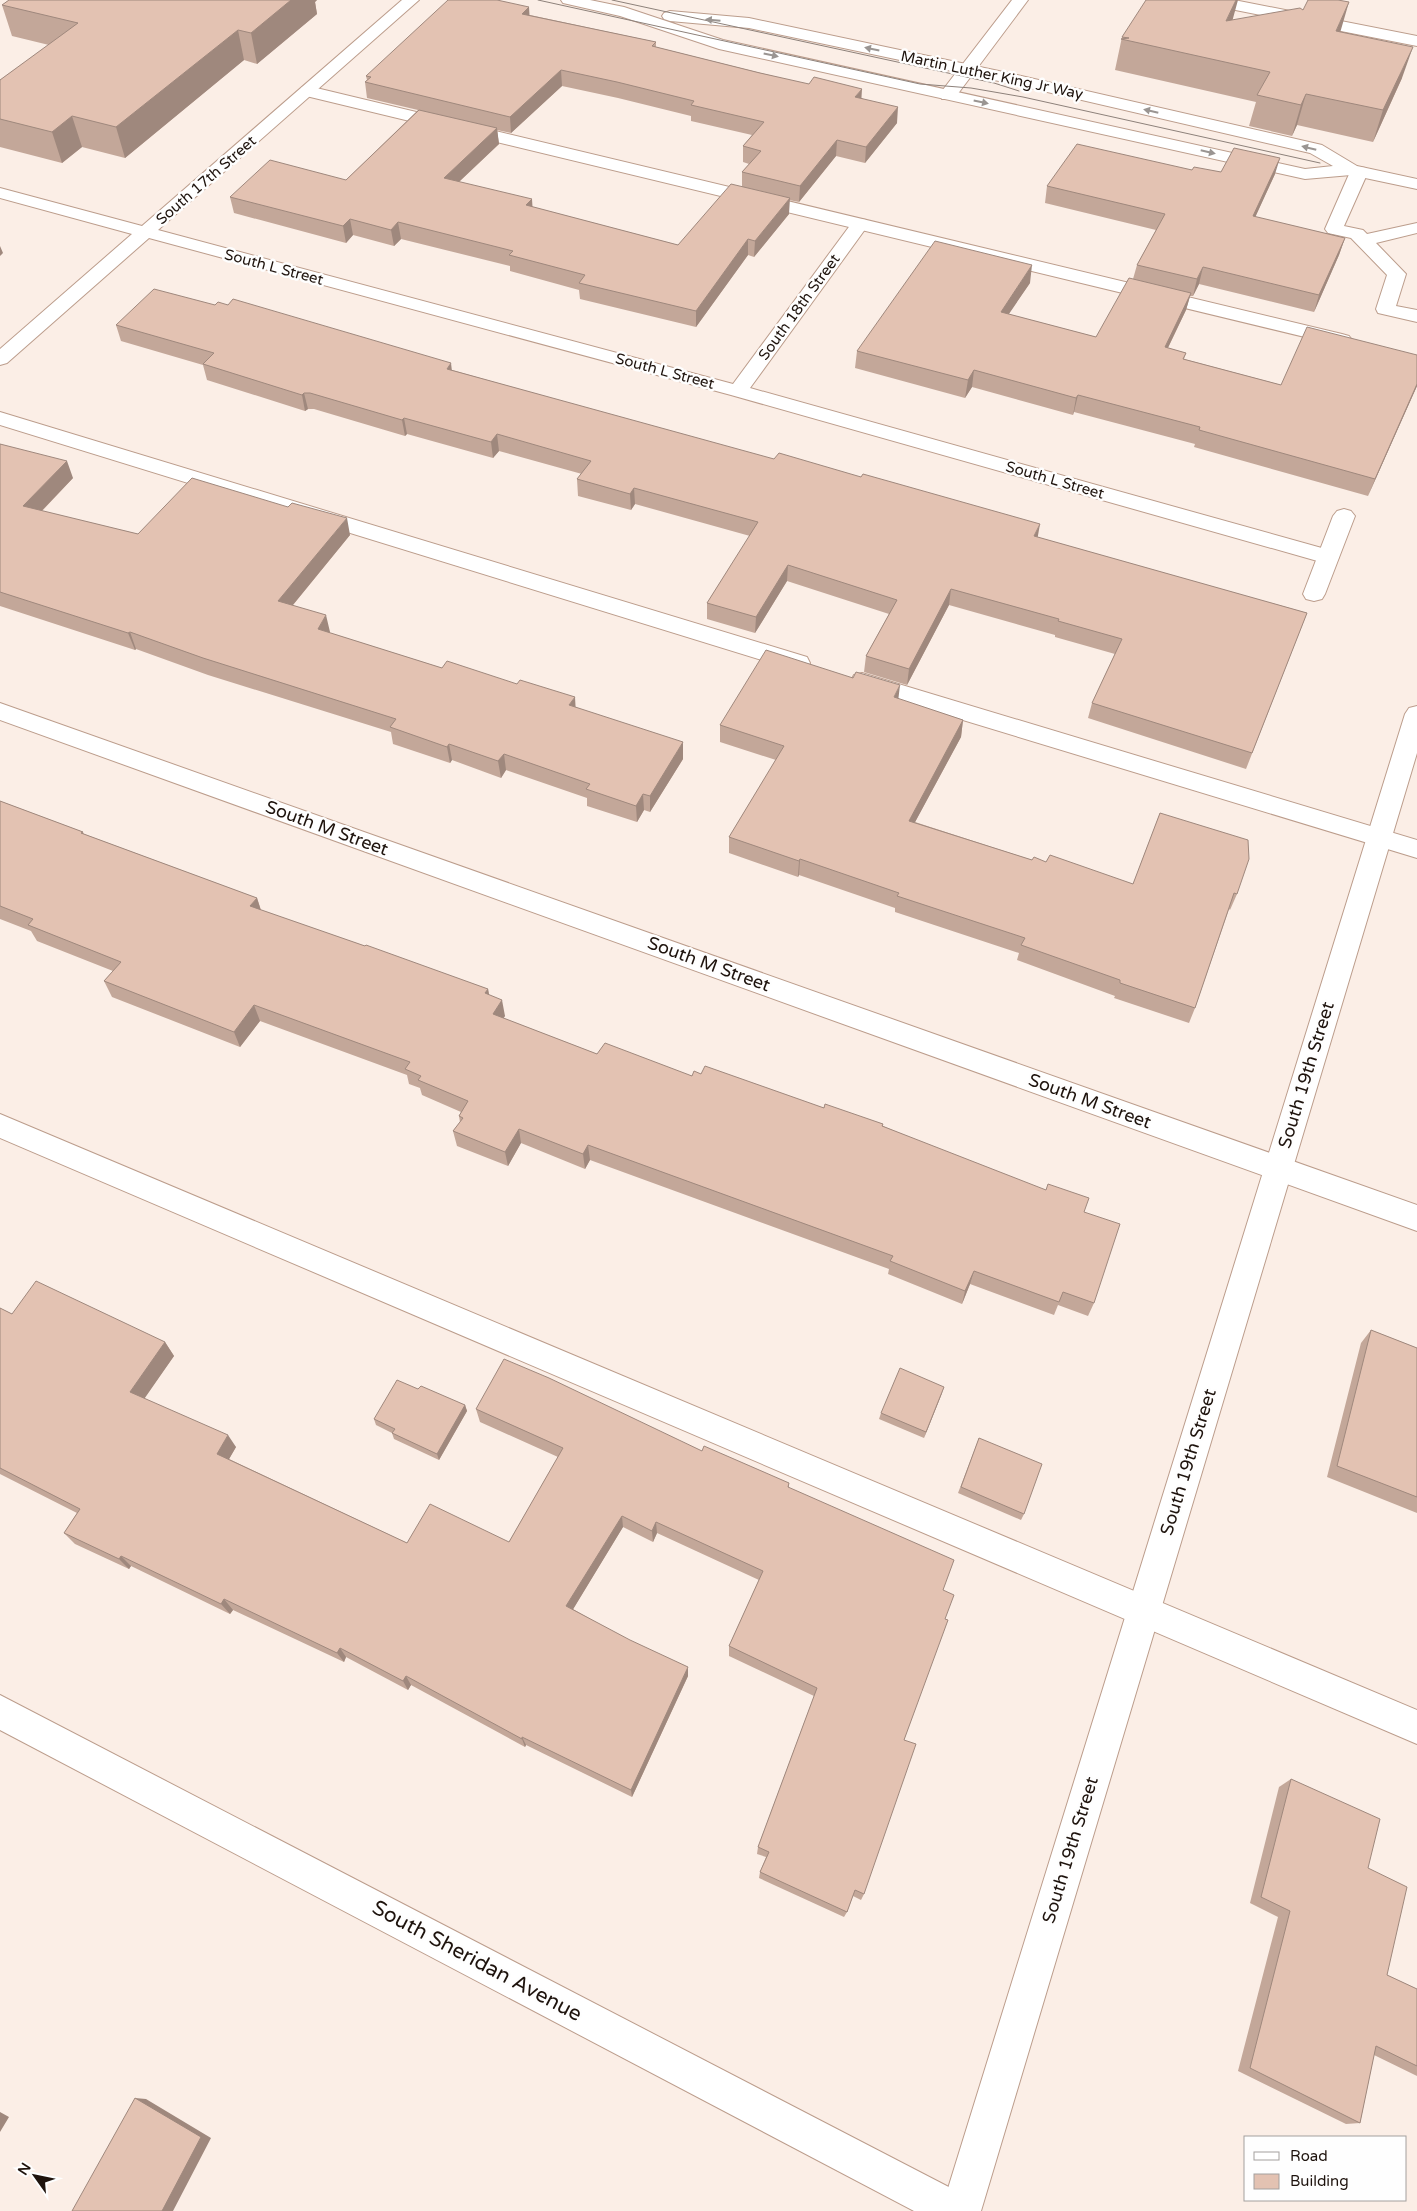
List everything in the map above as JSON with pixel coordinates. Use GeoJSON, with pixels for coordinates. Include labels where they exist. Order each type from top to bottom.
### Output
{"type":"FeatureCollection","features":[{"type":"Feature","properties":{"kind":"street","name":"South 17th Street"},"geometry":{"type":"LineString","coordinates":[[0,359],[411,0]]}},
{"type":"Feature","properties":{"kind":"street","name":"Martin Luther King Jr Way"},"geometry":{"type":"LineString","coordinates":[[569,0],[624,12],[719,44],[1304,174],[1355,171],[1417,184]]}},
{"type":"Feature","properties":{"kind":"street"},"geometry":{"type":"LineString","coordinates":[[948,95],[1020,0]]}},
{"type":"Feature","properties":{"kind":"street"},"geometry":{"type":"LineString","coordinates":[[1210,0],[1417,41]]}},
{"type":"Feature","properties":{"kind":"street","name":"Martin Luther King Jr Way"},"geometry":{"type":"LineString","coordinates":[[624,12],[749,23],[968,69],[1316,149],[1355,171]]}},
{"type":"Feature","properties":{"kind":"street"},"geometry":{"type":"LineString","coordinates":[[308,91],[1359,344]]}},
{"type":"Feature","properties":{"kind":"street"},"geometry":{"type":"LineString","coordinates":[[1355,171],[1334,229],[1357,234],[1397,267],[1385,309],[1417,316]]}},
{"type":"Feature","properties":{"kind":"street","name":"South L Street"},"geometry":{"type":"LineString","coordinates":[[0,193],[738,391],[1328,557]]}},
{"type":"Feature","properties":{"kind":"street","name":"South 18th Street"},"geometry":{"type":"LineString","coordinates":[[738,391],[860,224]]}},
{"type":"Feature","properties":{"kind":"street"},"geometry":{"type":"LineString","coordinates":[[1362,240],[1417,228]]}},
{"type":"Feature","properties":{"kind":"street"},"geometry":{"type":"LineString","coordinates":[[0,418],[1417,849]]}},
{"type":"Feature","properties":{"kind":"street"},"geometry":{"type":"LineString","coordinates":[[1314,594],[1344,516]]}},
{"type":"Feature","properties":{"kind":"street","name":"South M Street"},"geometry":{"type":"LineString","coordinates":[[0,711],[1417,1218]]}},
{"type":"Feature","properties":{"kind":"street","name":"South 19th Street"},"geometry":{"type":"LineString","coordinates":[[961,2211],[1417,714]]}},
{"type":"Feature","properties":{"kind":"street"},"geometry":{"type":"LineString","coordinates":[[0,1126],[1417,1727]]}},
{"type":"Feature","properties":{"kind":"street","name":"South Sheridan Avenue"},"geometry":{"type":"LineString","coordinates":[[0,1712],[954,2211]]}},
{"type":"Feature","properties":{"kind":"building"},"geometry":{"type":"Polygon","coordinates":[[[9,0],[291,0],[251,33],[238,30],[116,127],[72,116],[52,132],[0,119],[0,80],[78,23],[2,5],[9,0]]]}},
{"type":"Feature","properties":{"kind":"building"},"geometry":{"type":"Polygon","coordinates":[[[448,0],[497,0],[529,7],[522,14],[656,42],[652,46],[809,84],[814,77],[862,89],[855,97],[898,107],[866,147],[837,140],[800,186],[742,172],[761,151],[743,146],[764,122],[691,105],[694,101],[617,82],[561,70],[510,117],[365,82],[371,77],[366,76],[448,0]]]}},
{"type":"Feature","properties":{"kind":"building"},"geometry":{"type":"Polygon","coordinates":[[[1146,0],[1236,0],[1226,21],[1300,8],[1303,10],[1308,0],[1338,0],[1349,2],[1336,31],[1413,47],[1383,110],[1306,94],[1301,105],[1257,95],[1270,72],[1121,39],[1129,38],[1122,37],[1146,0]]]}},
{"type":"Feature","properties":{"kind":"building"},"geometry":{"type":"Polygon","coordinates":[[[419,110],[497,128],[444,178],[532,199],[526,205],[678,245],[731,184],[790,198],[755,241],[748,239],[696,311],[579,283],[585,275],[509,255],[513,251],[398,222],[391,230],[350,219],[343,226],[230,197],[270,160],[346,180],[419,110]]]}},
{"type":"Feature","properties":{"kind":"building"},"geometry":{"type":"Polygon","coordinates":[[[1077,144],[1192,170],[1194,167],[1221,172],[1234,148],[1280,158],[1253,216],[1345,238],[1319,295],[1203,267],[1197,279],[1137,265],[1165,214],[1047,186],[1077,144]]]}},
{"type":"Feature","properties":{"kind":"building"},"geometry":{"type":"Polygon","coordinates":[[[935,241],[1032,265],[1001,312],[1096,337],[1129,278],[1191,293],[1165,347],[1186,353],[1183,359],[1281,385],[1307,327],[1417,355],[1417,384],[1375,479],[1199,430],[1200,427],[1078,395],[1076,398],[974,370],[968,380],[857,351],[935,241]]]}},
{"type":"Feature","properties":{"kind":"building"},"geometry":{"type":"Polygon","coordinates":[[[154,289],[215,305],[218,302],[228,305],[233,299],[451,363],[447,369],[774,459],[779,453],[861,477],[863,474],[1040,524],[1034,536],[1307,613],[1252,753],[1092,703],[1122,639],[1058,621],[1059,619],[951,589],[909,669],[866,656],[897,600],[788,565],[756,617],[707,603],[758,522],[634,488],[630,494],[577,479],[591,461],[497,434],[491,442],[404,418],[402,420],[310,393],[302,395],[203,364],[214,353],[116,325],[154,289]]]}},
{"type":"Feature","properties":{"kind":"building"},"geometry":{"type":"Polygon","coordinates":[[[0,444],[67,461],[23,506],[138,534],[192,478],[288,507],[292,503],[347,518],[278,601],[326,615],[318,629],[442,668],[447,661],[517,684],[520,680],[575,697],[569,705],[683,742],[650,796],[643,794],[636,806],[586,789],[590,784],[504,754],[498,761],[449,744],[447,747],[390,727],[396,719],[203,658],[130,632],[128,633],[0,592],[0,444]]]}},
{"type":"Feature","properties":{"kind":"building"},"geometry":{"type":"Polygon","coordinates":[[[766,650],[853,678],[856,672],[900,685],[894,697],[963,720],[909,821],[1032,860],[1034,857],[1046,862],[1050,855],[1133,884],[1160,813],[1248,840],[1249,859],[1237,894],[1234,893],[1195,1008],[1120,983],[1120,980],[1021,945],[1025,938],[897,896],[899,893],[800,859],[799,861],[729,837],[784,746],[720,725],[766,650]]]}},
{"type":"Feature","properties":{"kind":"building"},"geometry":{"type":"Polygon","coordinates":[[[0,801],[257,898],[250,906],[488,989],[485,993],[502,1000],[493,1014],[597,1054],[605,1043],[692,1076],[694,1071],[701,1074],[705,1066],[824,1108],[825,1104],[883,1124],[882,1126],[1046,1190],[1048,1184],[1089,1198],[1084,1212],[1120,1224],[1094,1303],[1063,1292],[1059,1302],[974,1271],[965,1291],[890,1261],[893,1256],[588,1145],[583,1154],[519,1129],[505,1152],[453,1131],[463,1118],[459,1116],[468,1101],[418,1080],[421,1076],[405,1069],[410,1062],[254,1005],[234,1032],[104,981],[121,962],[28,925],[33,919],[0,906],[0,801]]]}},
{"type":"Feature","properties":{"kind":"building"},"geometry":{"type":"Polygon","coordinates":[[[36,1281],[165,1342],[130,1392],[228,1435],[217,1454],[407,1543],[430,1504],[509,1542],[563,1448],[476,1409],[504,1359],[549,1378],[702,1451],[704,1446],[789,1483],[788,1487],[954,1560],[943,1590],[954,1595],[945,1619],[948,1620],[904,1740],[916,1744],[864,1894],[855,1890],[847,1912],[760,1872],[769,1852],[758,1847],[817,1688],[729,1646],[763,1571],[656,1522],[652,1531],[622,1516],[566,1606],[630,1640],[688,1667],[631,1790],[522,1737],[522,1739],[406,1676],[403,1681],[340,1648],[337,1653],[224,1599],[221,1604],[121,1556],[119,1559],[64,1533],[80,1509],[0,1468],[0,1308],[12,1314],[36,1281]]]}},
{"type":"Feature","properties":{"kind":"building"},"geometry":{"type":"Polygon","coordinates":[[[1371,1330],[1417,1348],[1417,1497],[1337,1466],[1371,1330]]]}},
{"type":"Feature","properties":{"kind":"building"},"geometry":{"type":"Polygon","coordinates":[[[900,1368],[944,1387],[926,1432],[881,1413],[900,1368]]]}},
{"type":"Feature","properties":{"kind":"building"},"geometry":{"type":"Polygon","coordinates":[[[397,1380],[418,1389],[421,1386],[465,1405],[437,1454],[392,1433],[395,1429],[374,1419],[397,1380]]]}},
{"type":"Feature","properties":{"kind":"building"},"geometry":{"type":"Polygon","coordinates":[[[979,1438],[1042,1464],[1024,1514],[961,1487],[979,1438]]]}},
{"type":"Feature","properties":{"kind":"building"},"geometry":{"type":"Polygon","coordinates":[[[1291,1779],[1380,1819],[1368,1868],[1407,1887],[1387,1975],[1417,1989],[1417,2066],[1376,2046],[1360,2123],[1250,2068],[1290,1911],[1261,1897],[1291,1779]]]}},
{"type":"Feature","properties":{"kind":"building"},"geometry":{"type":"Polygon","coordinates":[[[135,2098],[201,2137],[162,2211],[72,2211],[135,2098]]]}},
{"type":"Feature","properties":{"kind":"tram line"},"geometry":{"type":"LineString","coordinates":[[538,0],[920,84],[971,88],[1023,97],[1320,163]]}},
{"type":"Feature","properties":{"kind":"tram line"},"geometry":{"type":"LineString","coordinates":[[612,0],[994,83],[1019,91]]}}]}
